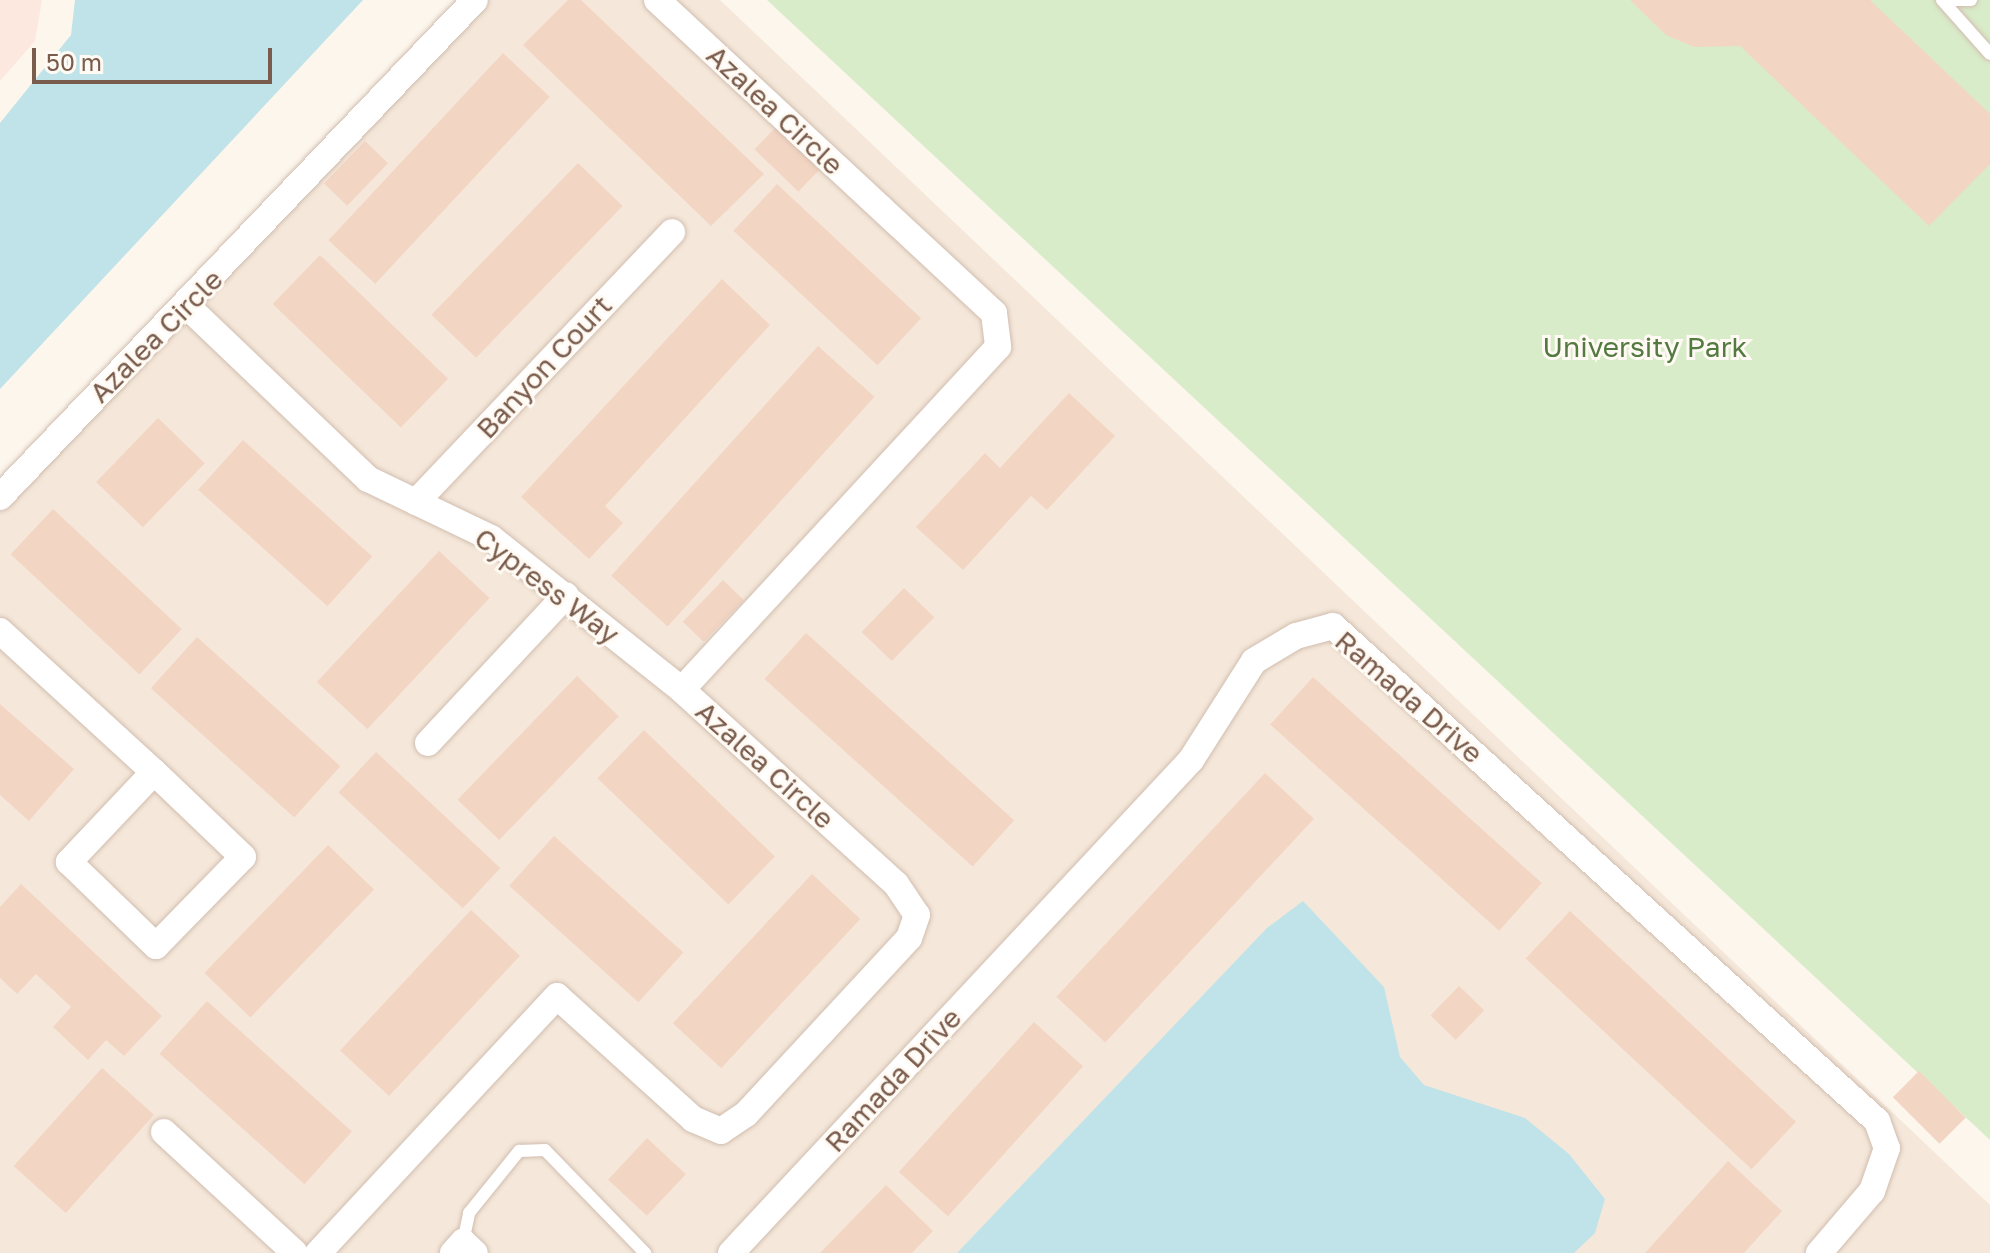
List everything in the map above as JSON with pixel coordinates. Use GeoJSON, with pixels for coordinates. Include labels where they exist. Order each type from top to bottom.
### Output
{"type":"FeatureCollection","features":[{"type":"Feature","properties":{"kind":"street","name":"Azalea Circle"},"geometry":{"type":"LineString","coordinates":[[0,497],[188,307],[475,0]]}},
{"type":"Feature","properties":{"kind":"street","name":"Azalea Circle"},"geometry":{"type":"LineString","coordinates":[[318,1253],[557,996],[693,1119],[721,1131],[746,1114],[909,938],[917,915],[896,884],[682,690],[998,347],[994,313],[657,0]]}},
{"type":"Feature","properties":{"kind":"street","name":"Banyon Court"},"geometry":{"type":"LineString","coordinates":[[416,502],[672,232]]}},
{"type":"Feature","properties":{"kind":"street","name":"Cypress Way"},"geometry":{"type":"LineString","coordinates":[[188,307],[368,479],[491,538],[682,690]]}},
{"type":"Feature","properties":{"kind":"street"},"geometry":{"type":"LineString","coordinates":[[428,743],[566,595]]}},
{"type":"Feature","properties":{"kind":"street","name":"Ramada Drive"},"geometry":{"type":"LineString","coordinates":[[731,1253],[1191,760],[1254,661],[1296,636],[1333,626],[1877,1121],[1887,1148],[1872,1191],[1819,1253]]}},
{"type":"Feature","properties":{"kind":"street"},"geometry":{"type":"LineString","coordinates":[[0,631],[154,772],[243,857],[156,946],[69,862],[154,772]]}},
{"type":"Feature","properties":{"kind":"street"},"geometry":{"type":"LineString","coordinates":[[164,1132],[295,1253]]}},
{"type":"Feature","properties":{"kind":"lane"},"geometry":{"type":"LineString","coordinates":[[1942,0],[1990,54]]}},
{"type":"Feature","properties":{"kind":"lane"},"geometry":{"type":"LineString","coordinates":[[1955,0],[1971,0]]}},
{"type":"Feature","properties":{"kind":"lane"},"geometry":{"type":"LineString","coordinates":[[464,1249],[469,1213],[519,1151],[545,1150],[645,1253]]}},
{"type":"Feature","properties":{"kind":"shaded area"},"geometry":{"type":"Polygon","coordinates":[[[0,0],[42,0],[35,41],[0,81],[0,0]]]}},
{"type":"Feature","properties":{"kind":"shaded area"},"geometry":{"type":"Polygon","coordinates":[[[466,0],[720,0],[1990,1205],[1990,1253],[0,1253],[0,497],[466,0]]]}},
{"type":"Feature","properties":{"kind":"green space","name":"University Park"},"geometry":{"type":"Polygon","coordinates":[[[767,0],[1990,0],[1990,1140],[767,0]]]}},
{"type":"Feature","properties":{"kind":"water"},"geometry":{"type":"Polygon","coordinates":[[[75,0],[363,0],[0,389],[0,123],[71,35],[75,0]]]}},
{"type":"Feature","properties":{"kind":"water"},"geometry":{"type":"Polygon","coordinates":[[[1303,901],[1384,987],[1400,1057],[1424,1085],[1525,1118],[1569,1154],[1605,1199],[1595,1233],[1574,1253],[957,1253],[1267,928],[1303,901]]]}},
{"type":"Feature","properties":{"kind":"building"},"geometry":{"type":"Polygon","coordinates":[[[568,0],[581,0],[764,174],[711,226],[523,45],[568,0]]]}},
{"type":"Feature","properties":{"kind":"building"},"geometry":{"type":"Polygon","coordinates":[[[1630,0],[1870,0],[1990,114],[1990,164],[1929,226],[1740,46],[1694,47],[1666,35],[1630,0]]]}},
{"type":"Feature","properties":{"kind":"building"},"geometry":{"type":"Polygon","coordinates":[[[503,53],[550,97],[375,284],[328,240],[503,53]]]}},
{"type":"Feature","properties":{"kind":"building"},"geometry":{"type":"Polygon","coordinates":[[[776,127],[820,169],[798,192],[754,149],[776,127]]]}},
{"type":"Feature","properties":{"kind":"building"},"geometry":{"type":"Polygon","coordinates":[[[365,141],[388,163],[347,206],[324,183],[365,141]]]}},
{"type":"Feature","properties":{"kind":"building"},"geometry":{"type":"Polygon","coordinates":[[[578,163],[623,206],[476,358],[431,315],[578,163]]]}},
{"type":"Feature","properties":{"kind":"building"},"geometry":{"type":"Polygon","coordinates":[[[777,184],[921,318],[877,365],[733,231],[777,184]]]}},
{"type":"Feature","properties":{"kind":"building"},"geometry":{"type":"Polygon","coordinates":[[[320,255],[448,379],[401,428],[273,304],[320,255]]]}},
{"type":"Feature","properties":{"kind":"building"},"geometry":{"type":"Polygon","coordinates":[[[722,279],[770,325],[605,506],[623,523],[589,559],[521,497],[722,279]]]}},
{"type":"Feature","properties":{"kind":"building"},"geometry":{"type":"Polygon","coordinates":[[[818,346],[874,397],[668,626],[611,576],[818,346]]]}},
{"type":"Feature","properties":{"kind":"building"},"geometry":{"type":"Polygon","coordinates":[[[1069,393],[1115,436],[1047,510],[1031,496],[963,570],[916,527],[985,453],[1000,468],[1069,393]]]}},
{"type":"Feature","properties":{"kind":"building"},"geometry":{"type":"Polygon","coordinates":[[[158,418],[205,463],[143,527],[96,482],[158,418]]]}},
{"type":"Feature","properties":{"kind":"building"},"geometry":{"type":"Polygon","coordinates":[[[243,440],[372,556],[327,606],[198,490],[243,440]]]}},
{"type":"Feature","properties":{"kind":"building"},"geometry":{"type":"Polygon","coordinates":[[[53,509],[182,629],[139,674],[11,554],[53,509]]]}},
{"type":"Feature","properties":{"kind":"building"},"geometry":{"type":"Polygon","coordinates":[[[439,551],[489,598],[367,729],[317,682],[439,551]]]}},
{"type":"Feature","properties":{"kind":"building"},"geometry":{"type":"Polygon","coordinates":[[[723,580],[744,600],[704,642],[683,622],[723,580]]]}},
{"type":"Feature","properties":{"kind":"building"},"geometry":{"type":"Polygon","coordinates":[[[904,588],[934,617],[892,661],[862,632],[904,588]]]}},
{"type":"Feature","properties":{"kind":"building"},"geometry":{"type":"Polygon","coordinates":[[[806,633],[1014,820],[973,866],[765,679],[806,633]]]}},
{"type":"Feature","properties":{"kind":"building"},"geometry":{"type":"Polygon","coordinates":[[[197,637],[340,766],[294,817],[151,688],[197,637]]]}},
{"type":"Feature","properties":{"kind":"building"},"geometry":{"type":"Polygon","coordinates":[[[577,676],[619,716],[499,840],[458,800],[577,676]]]}},
{"type":"Feature","properties":{"kind":"building"},"geometry":{"type":"Polygon","coordinates":[[[1313,677],[1542,883],[1499,931],[1270,725],[1313,677]]]}},
{"type":"Feature","properties":{"kind":"building"},"geometry":{"type":"Polygon","coordinates":[[[0,704],[74,769],[29,821],[0,795],[0,704]]]}},
{"type":"Feature","properties":{"kind":"building"},"geometry":{"type":"Polygon","coordinates":[[[644,730],[775,856],[728,905],[597,778],[644,730]]]}},
{"type":"Feature","properties":{"kind":"building"},"geometry":{"type":"Polygon","coordinates":[[[376,752],[500,868],[463,908],[338,792],[376,752]]]}},
{"type":"Feature","properties":{"kind":"building"},"geometry":{"type":"Polygon","coordinates":[[[1265,773],[1314,819],[1105,1042],[1056,997],[1265,773]]]}},
{"type":"Feature","properties":{"kind":"building"},"geometry":{"type":"Polygon","coordinates":[[[554,836],[683,952],[638,1002],[509,886],[554,836]]]}},
{"type":"Feature","properties":{"kind":"building"},"geometry":{"type":"Polygon","coordinates":[[[328,845],[374,889],[250,1018],[204,973],[328,845]]]}},
{"type":"Feature","properties":{"kind":"building"},"geometry":{"type":"Polygon","coordinates":[[[812,874],[860,919],[721,1068],[673,1023],[812,874]]]}},
{"type":"Feature","properties":{"kind":"building"},"geometry":{"type":"Polygon","coordinates":[[[21,884],[162,1016],[124,1056],[106,1040],[88,1060],[53,1027],[71,1007],[36,974],[17,994],[0,978],[0,907],[21,884]]]}},
{"type":"Feature","properties":{"kind":"building"},"geometry":{"type":"Polygon","coordinates":[[[471,910],[520,956],[389,1096],[340,1050],[471,910]]]}},
{"type":"Feature","properties":{"kind":"building"},"geometry":{"type":"Polygon","coordinates":[[[1570,911],[1796,1122],[1752,1169],[1526,959],[1570,911]]]}},
{"type":"Feature","properties":{"kind":"building"},"geometry":{"type":"Polygon","coordinates":[[[1459,986],[1484,1010],[1456,1040],[1431,1015],[1459,986]]]}},
{"type":"Feature","properties":{"kind":"building"},"geometry":{"type":"Polygon","coordinates":[[[207,1001],[352,1131],[304,1184],[159,1054],[207,1001]]]}},
{"type":"Feature","properties":{"kind":"building"},"geometry":{"type":"Polygon","coordinates":[[[1034,1022],[1083,1066],[948,1216],[899,1172],[1034,1022]]]}},
{"type":"Feature","properties":{"kind":"building"},"geometry":{"type":"Polygon","coordinates":[[[102,1068],[154,1115],[66,1213],[14,1166],[102,1068]]]}},
{"type":"Feature","properties":{"kind":"building"},"geometry":{"type":"Polygon","coordinates":[[[1919,1071],[1966,1118],[1940,1144],[1893,1097],[1919,1071]]]}},
{"type":"Feature","properties":{"kind":"building"},"geometry":{"type":"Polygon","coordinates":[[[647,1138],[686,1174],[647,1216],[608,1180],[647,1138]]]}},
{"type":"Feature","properties":{"kind":"building"},"geometry":{"type":"Polygon","coordinates":[[[1728,1161],[1782,1211],[1744,1253],[1645,1253],[1728,1161]]]}},
{"type":"Feature","properties":{"kind":"building"},"geometry":{"type":"Polygon","coordinates":[[[886,1185],[933,1231],[912,1253],[820,1253],[886,1185]]]}}]}
